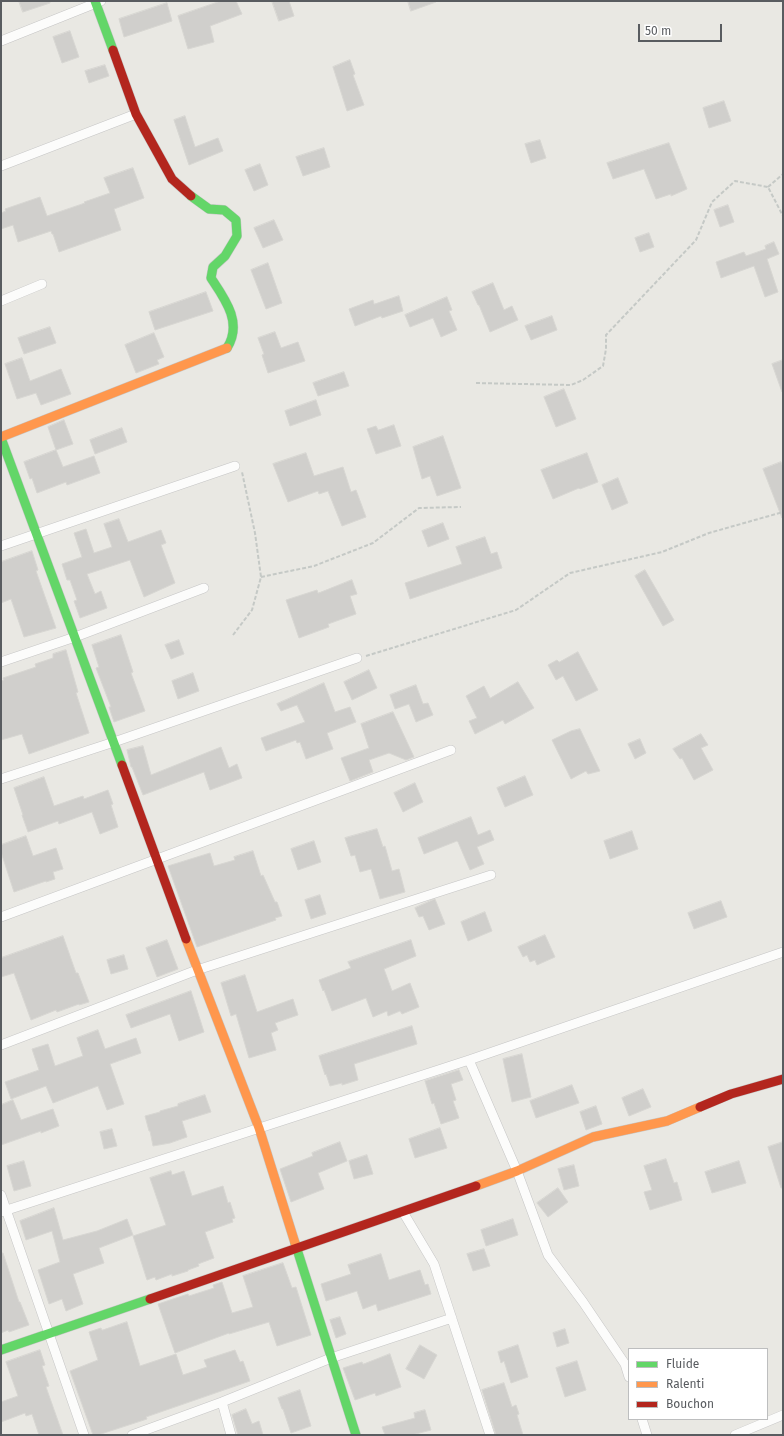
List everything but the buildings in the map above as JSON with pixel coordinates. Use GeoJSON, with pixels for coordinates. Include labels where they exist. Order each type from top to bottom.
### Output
{"type":"FeatureCollection","features":[{"type":"Feature","properties":{"kind":"street"},"geometry":{"type":"LineString","coordinates":[[1,41],[97,2],[136,114],[172,179],[193,198],[209,209],[224,210],[236,220],[238,236],[225,256],[213,267],[211,278],[227,303],[232,314],[235,332],[228,348],[1,437],[197,970],[259,1128],[356,1435]]}},
{"type":"Feature","properties":{"kind":"street"},"geometry":{"type":"LineString","coordinates":[[1,166],[136,114]]}},
{"type":"Feature","properties":{"kind":"street"},"geometry":{"type":"LineString","coordinates":[[1,301],[42,284]]}},
{"type":"Feature","properties":{"kind":"street"},"geometry":{"type":"LineString","coordinates":[[1,546],[235,466]]}},
{"type":"Feature","properties":{"kind":"street"},"geometry":{"type":"LineString","coordinates":[[1,662],[75,637],[204,588]]}},
{"type":"Feature","properties":{"kind":"street"},"geometry":{"type":"LineString","coordinates":[[1,779],[114,742],[357,658]]}},
{"type":"Feature","properties":{"kind":"street"},"geometry":{"type":"LineString","coordinates":[[1,917],[451,750]]}},
{"type":"Feature","properties":{"kind":"street"},"geometry":{"type":"LineString","coordinates":[[1,1045],[197,970],[491,875]]}},
{"type":"Feature","properties":{"kind":"street"},"geometry":{"type":"LineString","coordinates":[[4,1212],[469,1060],[783,952]]}},
{"type":"Feature","properties":{"kind":"street"},"geometry":{"type":"LineString","coordinates":[[469,1060],[516,1171],[548,1255],[583,1302],[625,1364],[628,1374]]}},
{"type":"Feature","properties":{"kind":"street"},"geometry":{"type":"LineString","coordinates":[[1,1350],[297,1250],[404,1212],[516,1171],[594,1137],[667,1121],[731,1094],[783,1079]]}},
{"type":"Feature","properties":{"kind":"street"},"geometry":{"type":"LineString","coordinates":[[1,1195],[4,1212],[84,1435]]}},
{"type":"Feature","properties":{"kind":"street"},"geometry":{"type":"LineString","coordinates":[[404,1212],[434,1264],[490,1435]]}},
{"type":"Feature","properties":{"kind":"street"},"geometry":{"type":"LineString","coordinates":[[132,1435],[222,1402],[331,1358],[452,1318]]}},
{"type":"Feature","properties":{"kind":"street"},"geometry":{"type":"LineString","coordinates":[[222,1402],[231,1435]]}},
{"type":"Feature","properties":{"kind":"street"},"geometry":{"type":"LineString","coordinates":[[735,1435],[783,1415]]}},
{"type":"Feature","properties":{"kind":"street"},"geometry":{"type":"LineString","coordinates":[[642,1420],[647,1435]]}},
{"type":"Feature","properties":{"kind":"path"},"geometry":{"type":"LineString","coordinates":[[768,187],[783,174]]}},
{"type":"Feature","properties":{"kind":"path"},"geometry":{"type":"LineString","coordinates":[[476,383],[571,385],[583,380],[603,366],[606,350],[606,335],[696,240],[712,202],[735,181],[768,187]]}},
{"type":"Feature","properties":{"kind":"path"},"geometry":{"type":"LineString","coordinates":[[768,187],[783,216]]}},
{"type":"Feature","properties":{"kind":"path"},"geometry":{"type":"LineString","coordinates":[[233,636],[252,610],[261,576],[255,533],[242,472],[235,466]]}},
{"type":"Feature","properties":{"kind":"path"},"geometry":{"type":"LineString","coordinates":[[261,576],[314,566],[373,543],[419,508],[461,507]]}},
{"type":"Feature","properties":{"kind":"path"},"geometry":{"type":"LineString","coordinates":[[357,658],[516,610],[570,573],[662,552],[709,533],[783,512]]}},
{"type":"Feature","properties":{"kind":"traffic: fast"},"geometry":{"type":"LineString","coordinates":[[95,1],[113,50]]}},
{"type":"Feature","properties":{"kind":"traffic: fast"},"geometry":{"type":"LineString","coordinates":[[191,196],[209,209],[224,210],[236,220],[237,236],[225,256],[213,267],[211,278],[222,294],[233,320],[231,339],[227,348]]}},
{"type":"Feature","properties":{"kind":"traffic: fast"},"geometry":{"type":"LineString","coordinates":[[1,438],[122,765]]}},
{"type":"Feature","properties":{"kind":"traffic: fast"},"geometry":{"type":"LineString","coordinates":[[295,1243],[356,1435]]}},
{"type":"Feature","properties":{"kind":"traffic: fast"},"geometry":{"type":"LineString","coordinates":[[1,1350],[150,1299]]}},
{"type":"Feature","properties":{"kind":"traffic: slow"},"geometry":{"type":"LineString","coordinates":[[1,437],[227,348]]}},
{"type":"Feature","properties":{"kind":"traffic: slow"},"geometry":{"type":"LineString","coordinates":[[186,939],[259,1128],[295,1243]]}},
{"type":"Feature","properties":{"kind":"traffic: slow"},"geometry":{"type":"LineString","coordinates":[[476,1186],[517,1171],[593,1137],[667,1121],[700,1107]]}},
{"type":"Feature","properties":{"kind":"traffic: jam"},"geometry":{"type":"LineString","coordinates":[[113,50],[136,114],[172,179],[191,196]]}},
{"type":"Feature","properties":{"kind":"traffic: jam"},"geometry":{"type":"LineString","coordinates":[[122,765],[186,939]]}},
{"type":"Feature","properties":{"kind":"traffic: jam"},"geometry":{"type":"LineString","coordinates":[[700,1107],[731,1094],[783,1079]]}},
{"type":"Feature","properties":{"kind":"traffic: jam"},"geometry":{"type":"LineString","coordinates":[[150,1299],[476,1186]]}}]}
